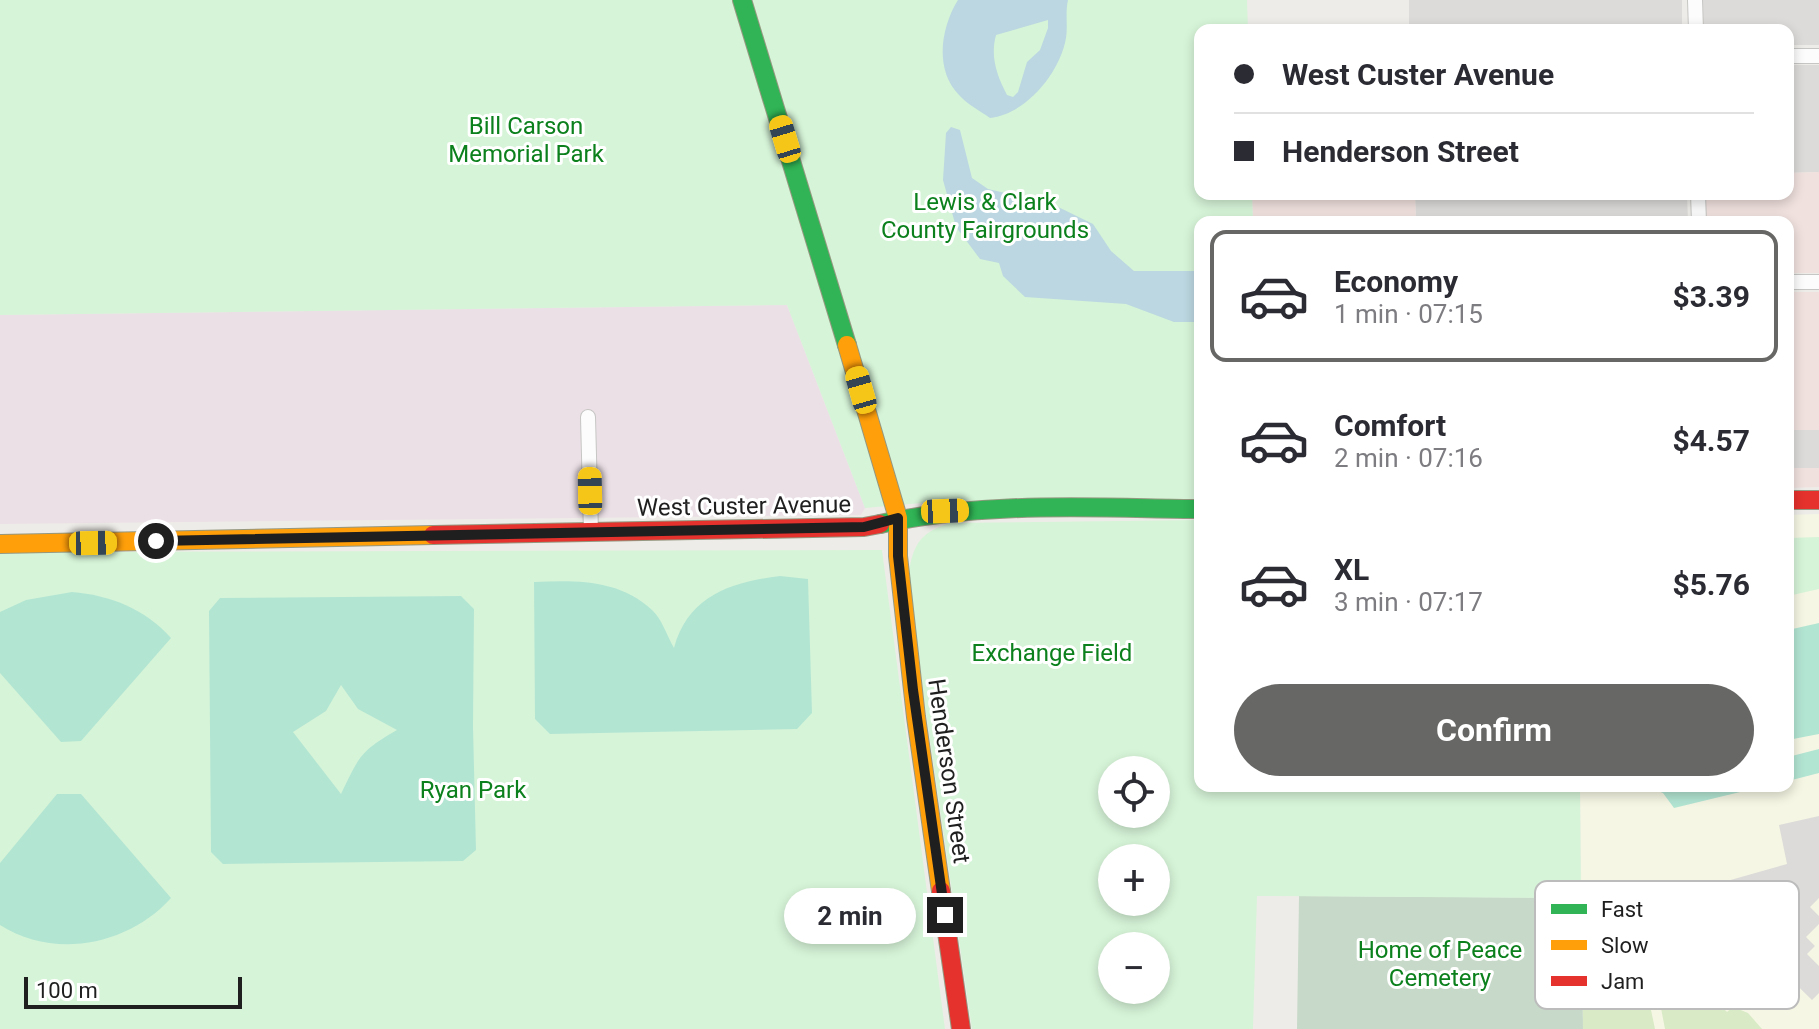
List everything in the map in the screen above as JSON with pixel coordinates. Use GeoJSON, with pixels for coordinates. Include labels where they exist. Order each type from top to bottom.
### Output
{"type":"FeatureCollection","features":[{"type":"Feature","properties":{"kind":"street","name":"Henderson Street"},"geometry":{"type":"LineString","coordinates":[[742,0],[898,518],[898,556],[916,717],[961,1029]]}},
{"type":"Feature","properties":{"kind":"street"},"geometry":{"type":"LineString","coordinates":[[1695,0],[1696,24]]}},
{"type":"Feature","properties":{"kind":"street"},"geometry":{"type":"LineString","coordinates":[[1794,56],[1819,56]]}},
{"type":"Feature","properties":{"kind":"street"},"geometry":{"type":"LineString","coordinates":[[1794,282],[1819,282]]}},
{"type":"Feature","properties":{"kind":"street"},"geometry":{"type":"LineString","coordinates":[[588,417],[591,533]]}},
{"type":"Feature","properties":{"kind":"street"},"geometry":{"type":"LineString","coordinates":[[1794,500],[1819,500]]}},
{"type":"Feature","properties":{"kind":"street","name":"West Custer Avenue"},"geometry":{"type":"LineString","coordinates":[[0,544],[864,527],[898,518],[959,510],[1194,509]]}},
{"type":"Feature","properties":{"kind":"shaded area"},"geometry":{"type":"Polygon","coordinates":[[[1409,0],[1682,0],[1682,24],[1409,24],[1409,0]]]}},
{"type":"Feature","properties":{"kind":"shaded area"},"geometry":{"type":"Polygon","coordinates":[[[1702,0],[1819,0],[1819,45],[1794,45],[1794,24],[1702,24],[1702,0]]]}},
{"type":"Feature","properties":{"kind":"shaded area"},"geometry":{"type":"Polygon","coordinates":[[[1794,65],[1819,65],[1819,172],[1794,173],[1794,65]]]}},
{"type":"Feature","properties":{"kind":"shaded area"},"geometry":{"type":"Polygon","coordinates":[[[1819,172],[1819,273],[1794,273],[1794,216],[1705,216],[1705,200],[1794,200],[1794,173],[1819,172]]]}},
{"type":"Feature","properties":{"kind":"shaded area"},"geometry":{"type":"Polygon","coordinates":[[[1252,200],[1415,200],[1416,216],[1253,216],[1252,200]]]}},
{"type":"Feature","properties":{"kind":"shaded area"},"geometry":{"type":"Polygon","coordinates":[[[1415,200],[1687,200],[1688,216],[1416,216],[1415,200]]]}},
{"type":"Feature","properties":{"kind":"shaded area"},"geometry":{"type":"Polygon","coordinates":[[[1794,292],[1819,292],[1819,487],[1794,488],[1794,292]]]}},
{"type":"Feature","properties":{"kind":"shaded area"},"geometry":{"type":"Polygon","coordinates":[[[787,305],[865,508],[861,515],[0,524],[0,315],[787,305]]]}},
{"type":"Feature","properties":{"kind":"shaded area"},"geometry":{"type":"Polygon","coordinates":[[[1794,430],[1819,430],[1819,468],[1794,468],[1794,430]]]}},
{"type":"Feature","properties":{"kind":"shaded area"},"geometry":{"type":"Polygon","coordinates":[[[1819,514],[1819,1029],[1583,1029],[1583,1009],[1799,1009],[1799,881],[1581,881],[1580,792],[1794,792],[1794,515],[1819,514]]]}},
{"type":"Feature","properties":{"kind":"shaded area"},"geometry":{"type":"Polygon","coordinates":[[[1819,816],[1819,898],[1810,907],[1819,916],[1819,924],[1806,937],[1815,946],[1807,954],[1819,966],[1819,993],[1812,1000],[1799,987],[1799,881],[1727,881],[1787,864],[1779,825],[1819,816]]]}},
{"type":"Feature","properties":{"kind":"green space","name":"Lewis & Clark County Fairgrounds"},"geometry":{"type":"Polygon","coordinates":[[[0,0],[1247,0],[1248,24],[1194,24],[1194,200],[1252,200],[1253,216],[1194,216],[1194,499],[933,502],[865,508],[787,305],[0,315],[0,0]]]}},
{"type":"Feature","properties":{"kind":"green space","name":"Exchange Field"},"geometry":{"type":"Polygon","coordinates":[[[1194,520],[1194,792],[1580,792],[1581,881],[1535,881],[1535,898],[1257,896],[1253,1029],[972,1029],[924,699],[909,571],[917,545],[926,534],[950,523],[1194,520]]]}},
{"type":"Feature","properties":{"kind":"green space"},"geometry":{"type":"Polygon","coordinates":[[[1819,537],[1819,589],[1794,595],[1794,538],[1819,537]]]}},
{"type":"Feature","properties":{"kind":"green space","name":"Ryan Park"},"geometry":{"type":"Polygon","coordinates":[[[882,550],[945,1029],[0,1029],[0,552],[882,550]]]}},
{"type":"Feature","properties":{"kind":"green space"},"geometry":{"type":"Polygon","coordinates":[[[780,576],[808,579],[812,713],[797,729],[550,734],[535,719],[534,582],[580,582],[626,592],[656,614],[674,648],[690,616],[714,595],[745,582],[780,576]]]}},
{"type":"Feature","properties":{"kind":"green space"},"geometry":{"type":"Polygon","coordinates":[[[72,592],[100,596],[126,605],[150,619],[171,638],[81,741],[61,742],[0,673],[0,612],[26,600],[72,592]]]}},
{"type":"Feature","properties":{"kind":"green space"},"geometry":{"type":"Polygon","coordinates":[[[461,596],[474,609],[476,850],[463,861],[223,864],[211,852],[209,611],[220,598],[461,596]],[[341,685],[326,711],[293,732],[341,794],[362,756],[397,730],[358,709],[341,685]]]}},
{"type":"Feature","properties":{"kind":"green space"},"geometry":{"type":"Polygon","coordinates":[[[1819,623],[1819,734],[1794,739],[1794,629],[1819,623]]]}},
{"type":"Feature","properties":{"kind":"green space"},"geometry":{"type":"Polygon","coordinates":[[[1819,749],[1819,773],[1794,779],[1794,755],[1819,749]]]}},
{"type":"Feature","properties":{"kind":"green space"},"geometry":{"type":"Polygon","coordinates":[[[1661,792],[1740,792],[1674,808],[1661,792]]]}},
{"type":"Feature","properties":{"kind":"green space"},"geometry":{"type":"Polygon","coordinates":[[[57,794],[81,794],[171,898],[134,927],[90,942],[44,942],[21,936],[0,925],[0,863],[57,794]]]}},
{"type":"Feature","properties":{"kind":"green space","name":"Home of Peace Cemetery"},"geometry":{"type":"Polygon","coordinates":[[[1299,896],[1535,898],[1535,1009],[1583,1009],[1583,1029],[1297,1029],[1299,896]]]}},
{"type":"Feature","properties":{"kind":"green space"},"geometry":{"type":"Polygon","coordinates":[[[1583,1009],[1651,1009],[1655,1029],[1583,1029],[1583,1009]]]}},
{"type":"Feature","properties":{"kind":"green space"},"geometry":{"type":"Polygon","coordinates":[[[1661,1009],[1724,1009],[1727,1012],[1738,1009],[1748,1013],[1762,1029],[1665,1029],[1661,1009]]]}},
{"type":"Feature","properties":{"kind":"water"},"geometry":{"type":"Polygon","coordinates":[[[958,0],[1068,0],[1066,38],[1057,65],[1028,100],[1016,109],[990,118],[962,98],[946,73],[944,35],[958,0]],[[1048,20],[996,35],[996,66],[1007,95],[1013,97],[1018,92],[1027,62],[1040,50],[1048,20]]]}},
{"type":"Feature","properties":{"kind":"water"},"geometry":{"type":"Polygon","coordinates":[[[951,127],[960,130],[972,178],[988,189],[1052,204],[1093,224],[1111,251],[1134,271],[1194,271],[1194,322],[1174,322],[1126,304],[1025,297],[1003,276],[999,263],[980,259],[956,227],[943,180],[946,133],[951,127]]]}},
{"type":"Feature","properties":{"kind":"traffic: fast"},"geometry":{"type":"LineString","coordinates":[[742,0],[847,345]]}},
{"type":"Feature","properties":{"kind":"traffic: fast"},"geometry":{"type":"LineString","coordinates":[[880,524],[999,509],[1194,509]]}},
{"type":"Feature","properties":{"kind":"traffic: slow"},"geometry":{"type":"LineString","coordinates":[[847,345],[898,518],[898,556],[916,717],[941,891]]}},
{"type":"Feature","properties":{"kind":"traffic: slow"},"geometry":{"type":"LineString","coordinates":[[0,544],[433,535]]}},
{"type":"Feature","properties":{"kind":"traffic: jam"},"geometry":{"type":"LineString","coordinates":[[1794,500],[1819,500]]}},
{"type":"Feature","properties":{"kind":"traffic: jam"},"geometry":{"type":"LineString","coordinates":[[433,535],[864,527],[880,524]]}},
{"type":"Feature","properties":{"kind":"traffic: jam"},"geometry":{"type":"LineString","coordinates":[[941,891],[961,1029]]}},
{"type":"Feature","properties":{"kind":"route"},"geometry":{"type":"LineString","coordinates":[[156,541],[864,527],[898,518],[898,556],[913,690],[945,915]]}},
{"type":"Feature","properties":{"kind":"park label","name":"Bill Carson Memorial Park"},"geometry":{"type":"Point","coordinates":[526,140]}}]}
